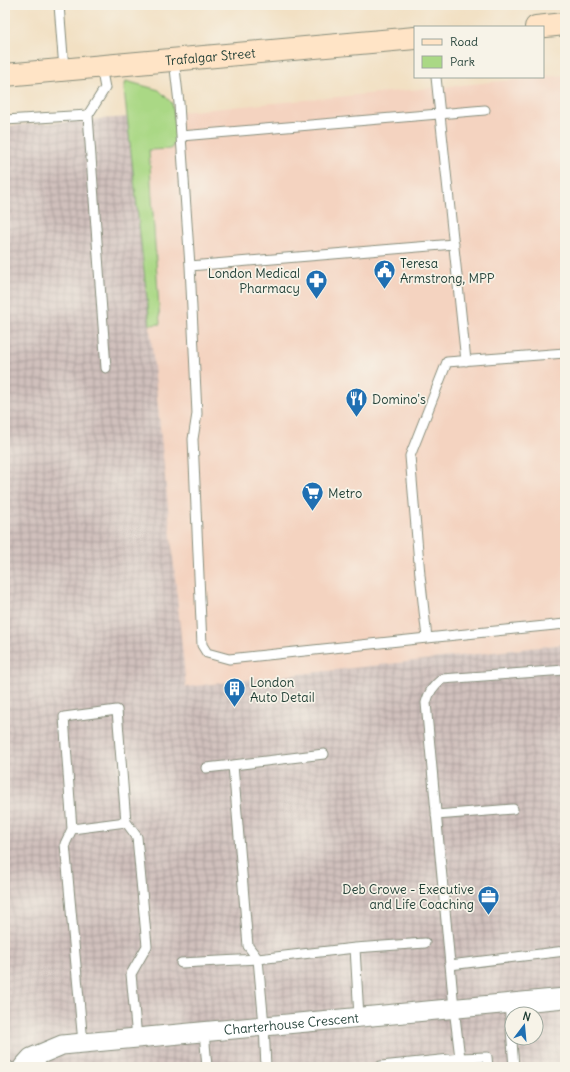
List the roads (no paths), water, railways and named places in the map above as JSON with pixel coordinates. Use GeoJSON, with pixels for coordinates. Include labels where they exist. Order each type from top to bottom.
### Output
{"type":"FeatureCollection","features":[{"type":"Feature","properties":{"kind":"main road"},"geometry":{"type":"LineString","coordinates":[[544,26],[565,24]]}},
{"type":"Feature","properties":{"kind":"main road","name":"Trafalgar Street"},"geometry":{"type":"LineString","coordinates":[[5,75],[414,38]]}},
{"type":"Feature","properties":{"kind":"street","name":"Charterhouse Crescent"},"geometry":{"type":"LineString","coordinates":[[23,1067],[31,1058],[62,1045],[565,998]]}},
{"type":"Feature","properties":{"kind":"lane"},"geometry":{"type":"LineString","coordinates":[[59,5],[64,70]]}},
{"type":"Feature","properties":{"kind":"lane"},"geometry":{"type":"LineString","coordinates":[[174,60],[179,103],[190,266],[197,414],[193,447],[202,645],[207,653],[229,659],[565,624]]}},
{"type":"Feature","properties":{"kind":"lane"},"geometry":{"type":"LineString","coordinates":[[101,66],[105,88],[88,115],[106,368]]}},
{"type":"Feature","properties":{"kind":"lane"},"geometry":{"type":"LineString","coordinates":[[436,78],[466,361]]}},
{"type":"Feature","properties":{"kind":"lane"},"geometry":{"type":"LineString","coordinates":[[181,136],[441,115],[485,110]]}},
{"type":"Feature","properties":{"kind":"lane"},"geometry":{"type":"LineString","coordinates":[[5,120],[88,115]]}},
{"type":"Feature","properties":{"kind":"lane"},"geometry":{"type":"LineString","coordinates":[[190,266],[454,244]]}},
{"type":"Feature","properties":{"kind":"lane"},"geometry":{"type":"LineString","coordinates":[[427,638],[410,456],[447,362],[565,353]]}},
{"type":"Feature","properties":{"kind":"lane"},"geometry":{"type":"LineString","coordinates":[[460,1058],[426,704],[428,695],[434,685],[442,679],[565,670]]}},
{"type":"Feature","properties":{"kind":"lane"},"geometry":{"type":"LineString","coordinates":[[83,1043],[65,844],[72,829],[64,717],[117,710],[126,822],[137,837],[147,946],[131,974],[137,1038]]}},
{"type":"Feature","properties":{"kind":"lane"},"geometry":{"type":"LineString","coordinates":[[206,768],[324,754]]}},
{"type":"Feature","properties":{"kind":"lane"},"geometry":{"type":"LineString","coordinates":[[233,765],[248,946],[258,959],[266,1067]]}},
{"type":"Feature","properties":{"kind":"lane"},"geometry":{"type":"LineString","coordinates":[[436,815],[513,809]]}},
{"type":"Feature","properties":{"kind":"lane"},"geometry":{"type":"LineString","coordinates":[[72,829],[126,822]]}},
{"type":"Feature","properties":{"kind":"lane"},"geometry":{"type":"LineString","coordinates":[[181,963],[258,959],[355,948],[425,943]]}},
{"type":"Feature","properties":{"kind":"lane"},"geometry":{"type":"LineString","coordinates":[[355,948],[359,1017]]}},
{"type":"Feature","properties":{"kind":"lane"},"geometry":{"type":"LineString","coordinates":[[450,965],[565,951]]}},
{"type":"Feature","properties":{"kind":"lane"},"geometry":{"type":"LineString","coordinates":[[509,1003],[514,1067]]}},
{"type":"Feature","properties":{"kind":"lane"},"geometry":{"type":"LineString","coordinates":[[204,1032],[207,1067]]}},
{"type":"Feature","properties":{"kind":"lane"},"geometry":{"type":"LineString","coordinates":[[381,1067],[460,1058],[487,1057],[488,1067]]}},
{"type":"Feature","properties":{"kind":"lane"},"geometry":{"type":"LineString","coordinates":[[5,1064],[10,1067]]}},
{"type":"Feature","properties":{"kind":"place","name":"Teresa Armstrong, MPP"},"geometry":{"type":"Point","coordinates":[384,290]}},
{"type":"Feature","properties":{"kind":"place","name":"London Medical Pharmacy"},"geometry":{"type":"Point","coordinates":[316,300]}},
{"type":"Feature","properties":{"kind":"place","name":"Domino's"},"geometry":{"type":"Point","coordinates":[357,418]}},
{"type":"Feature","properties":{"kind":"place","name":"Metro"},"geometry":{"type":"Point","coordinates":[312,512]}},
{"type":"Feature","properties":{"kind":"place","name":"London Auto Detail"},"geometry":{"type":"Point","coordinates":[235,708]}},
{"type":"Feature","properties":{"kind":"place","name":"Deb Crowe - Executive and Life Coaching"},"geometry":{"type":"Point","coordinates":[489,916]}}]}
